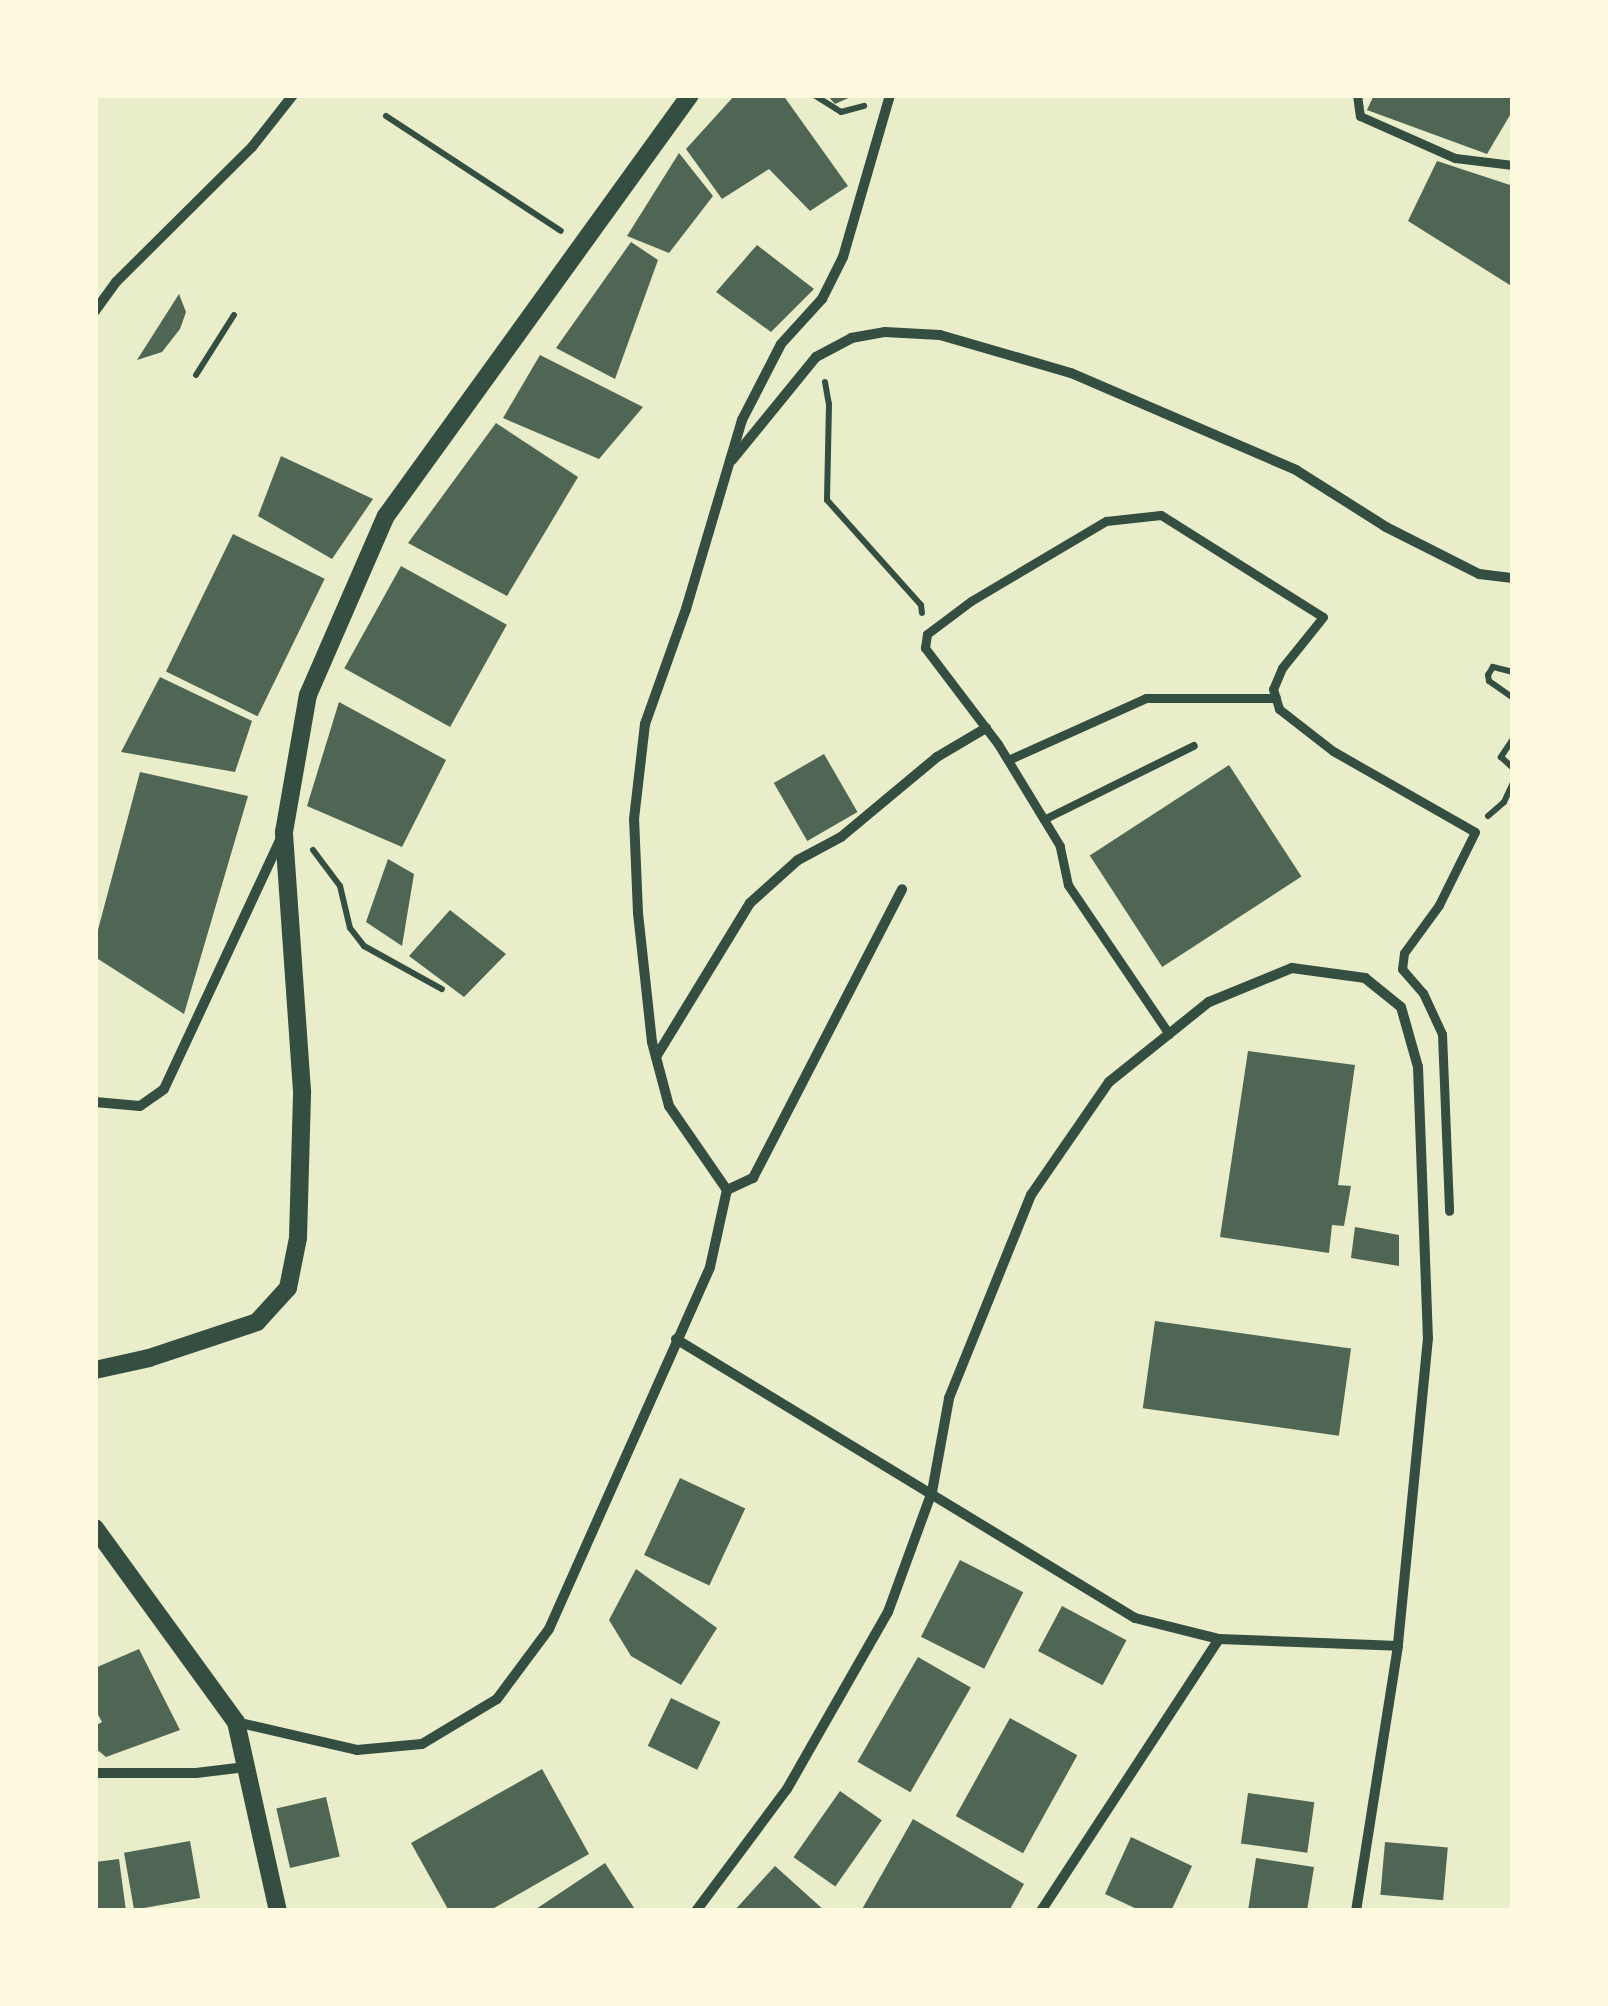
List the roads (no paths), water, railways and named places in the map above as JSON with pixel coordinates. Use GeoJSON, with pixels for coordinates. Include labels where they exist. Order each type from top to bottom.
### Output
{"type":"FeatureCollection","features":[{"type":"Feature","properties":{"kind":"street"},"geometry":{"type":"LineString","coordinates":[[95,311],[116,282],[252,147],[292,95]]}},
{"type":"Feature","properties":{"kind":"street"},"geometry":{"type":"LineString","coordinates":[[95,1370],[149,1358],[257,1322],[288,1288],[298,1238],[302,1091],[284,832],[308,695],[386,516],[690,95]]}},
{"type":"Feature","properties":{"kind":"street"},"geometry":{"type":"LineString","coordinates":[[1358,95],[1360,116],[1455,158],[1513,165]]}},
{"type":"Feature","properties":{"kind":"street"},"geometry":{"type":"LineString","coordinates":[[236,1722],[357,1750],[422,1744],[497,1698],[549,1629],[710,1266],[727,1190],[669,1106],[656,1057],[638,913],[634,819],[644,724],[686,609],[742,420],[781,344],[822,299],[842,257],[890,97]]}},
{"type":"Feature","properties":{"kind":"street"},"geometry":{"type":"LineString","coordinates":[[725,469],[807,368],[851,338],[885,332],[940,335],[1071,373],[1296,470],[1386,527],[1479,574],[1513,578]]}},
{"type":"Feature","properties":{"kind":"street"},"geometry":{"type":"LineString","coordinates":[[1169,1034],[1068,886],[1060,846],[1008,760],[925,648],[927,634],[971,601],[1106,521],[1161,515],[1323,617],[1282,668],[1273,688],[1279,708],[1334,751],[1475,832],[1439,905],[1404,953],[1402,968],[1423,993],[1442,1034],[1449,1211]]}},
{"type":"Feature","properties":{"kind":"street"},"geometry":{"type":"LineString","coordinates":[[1008,760],[1146,698],[1276,698]]}},
{"type":"Feature","properties":{"kind":"street"},"geometry":{"type":"LineString","coordinates":[[656,1057],[750,903],[798,860],[841,837],[938,756],[986,728]]}},
{"type":"Feature","properties":{"kind":"street"},"geometry":{"type":"LineString","coordinates":[[95,1102],[140,1106],[164,1089],[284,832]]}},
{"type":"Feature","properties":{"kind":"street"},"geometry":{"type":"LineString","coordinates":[[727,1190],[752,1178],[902,889]]}},
{"type":"Feature","properties":{"kind":"street"},"geometry":{"type":"LineString","coordinates":[[696,1911],[787,1790],[879,1628],[932,1492],[949,1398],[1031,1195],[1109,1082],[1209,1002],[1292,968],[1365,978],[1401,1007],[1418,1067],[1428,1338],[1398,1646],[1356,1911]]}},
{"type":"Feature","properties":{"kind":"street"},"geometry":{"type":"LineString","coordinates":[[676,1340],[1135,1618],[1219,1638],[1398,1646]]}},
{"type":"Feature","properties":{"kind":"street"},"geometry":{"type":"LineString","coordinates":[[95,1528],[236,1722],[278,1911]]}},
{"type":"Feature","properties":{"kind":"street"},"geometry":{"type":"LineString","coordinates":[[1041,1911],[1219,1638]]}},
{"type":"Feature","properties":{"kind":"street"},"geometry":{"type":"LineString","coordinates":[[95,1773],[196,1773],[246,1767]]}},
{"type":"Feature","properties":{"kind":"lane"},"geometry":{"type":"LineString","coordinates":[[1044,820],[1194,746]]}}]}
